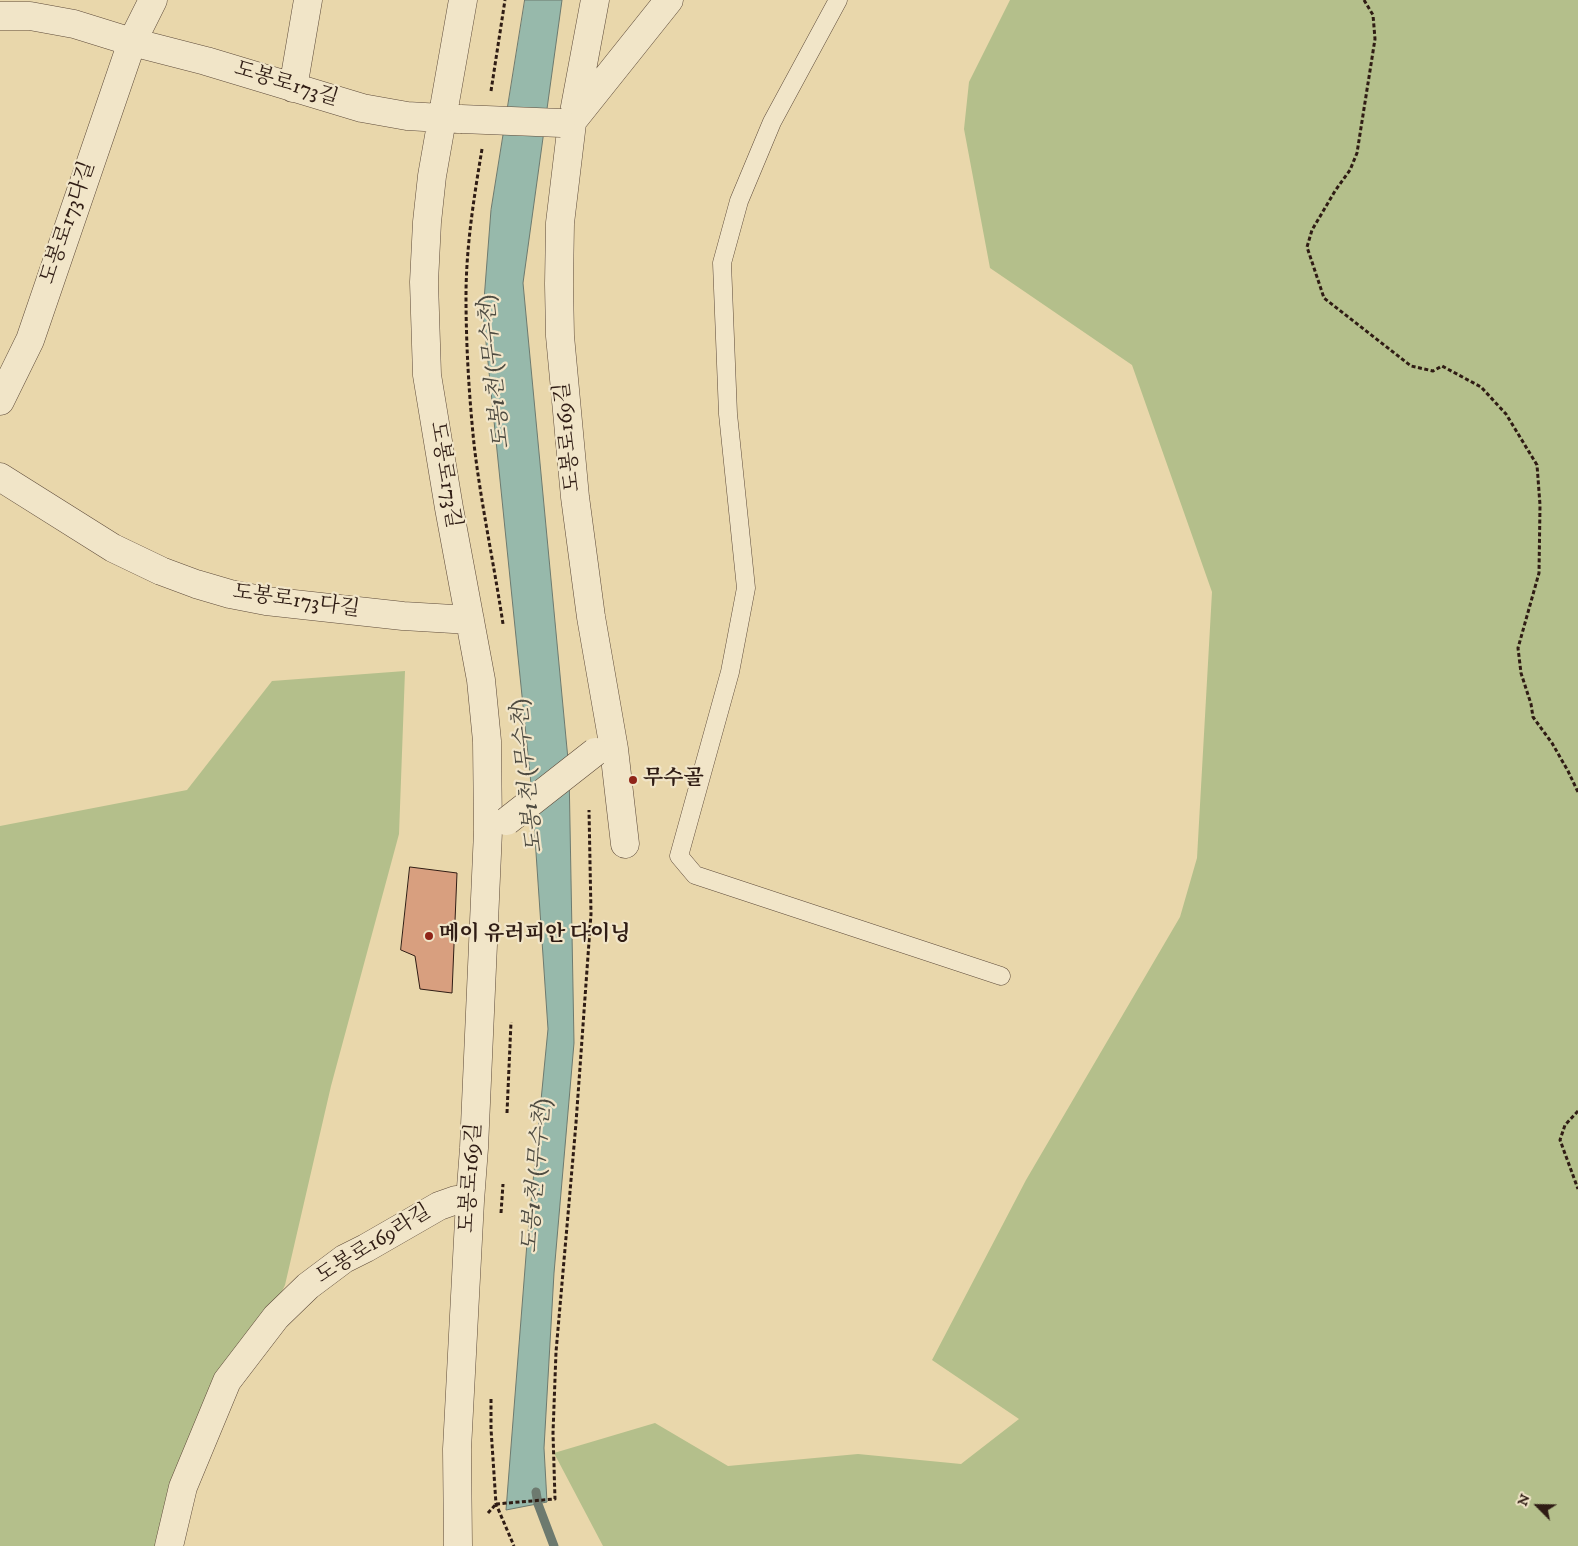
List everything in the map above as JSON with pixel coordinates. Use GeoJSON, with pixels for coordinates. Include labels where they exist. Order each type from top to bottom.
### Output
{"type":"FeatureCollection","features":[{"type":"Feature","properties":{"kind":"street","name":"도봉로173다길"},"geometry":{"type":"LineString","coordinates":[[0,401],[30,340],[132,42],[153,0]]}},
{"type":"Feature","properties":{"kind":"street"},"geometry":{"type":"LineString","coordinates":[[293,88],[308,0]]}},
{"type":"Feature","properties":{"kind":"street","name":"도봉로173길"},"geometry":{"type":"LineString","coordinates":[[464,0],[451,119],[432,176],[427,222],[424,282],[427,376],[448,508],[481,680],[497,826]]}},
{"type":"Feature","properties":{"kind":"street","name":"도봉로169길"},"geometry":{"type":"LineString","coordinates":[[595,0],[566,123],[560,223],[560,336],[575,497],[592,617],[604,751],[625,844]]}},
{"type":"Feature","properties":{"kind":"street"},"geometry":{"type":"LineString","coordinates":[[451,119],[566,123],[669,0]]}},
{"type":"Feature","properties":{"kind":"street"},"geometry":{"type":"LineString","coordinates":[[0,16],[30,16],[74,24],[132,42]]}},
{"type":"Feature","properties":{"kind":"street","name":"도봉로173길"},"geometry":{"type":"LineString","coordinates":[[132,42],[206,60],[362,108],[406,116],[451,119]]}},
{"type":"Feature","properties":{"kind":"street","name":"도봉로173다길"},"geometry":{"type":"LineString","coordinates":[[0,477],[113,548],[161,571],[196,584],[230,594],[266,601],[404,616],[470,620]]}},
{"type":"Feature","properties":{"kind":"street"},"geometry":{"type":"LineString","coordinates":[[497,826],[604,751]]}},
{"type":"Feature","properties":{"kind":"street","name":"도봉로169길"},"geometry":{"type":"LineString","coordinates":[[458,1546],[457,1449],[470,1200],[497,826]]}},
{"type":"Feature","properties":{"kind":"street","name":"도봉로169라길"},"geometry":{"type":"LineString","coordinates":[[169,1546],[183,1487],[227,1381],[276,1317],[308,1286],[344,1259],[439,1206],[456,1200],[470,1200]]}},
{"type":"Feature","properties":{"kind":"lane"},"geometry":{"type":"LineString","coordinates":[[838,0],[772,122],[739,201],[722,263],[728,414],[746,588],[730,672],[679,856],[695,875],[1001,976]]}},
{"type":"Feature","properties":{"kind":"path"},"geometry":{"type":"LineString","coordinates":[[1364,0],[1373,15],[1375,39],[1357,153],[1350,170],[1312,230],[1307,247],[1324,298],[1411,366],[1433,371],[1442,366],[1481,387],[1506,414],[1538,465],[1540,505],[1539,573],[1518,648],[1521,673],[1533,717],[1552,743],[1578,792]]}},
{"type":"Feature","properties":{"kind":"path"},"geometry":{"type":"LineString","coordinates":[[1578,1111],[1565,1125],[1560,1140],[1578,1188]]}},
{"type":"Feature","properties":{"kind":"path"},"geometry":{"type":"LineString","coordinates":[[514,1546],[496,1504],[555,1499]]}},
{"type":"Feature","properties":{"kind":"green space"},"geometry":{"type":"Polygon","coordinates":[[[1010,0],[1578,0],[1578,1546],[603,1546],[554,1453],[655,1423],[728,1466],[858,1454],[961,1464],[1019,1419],[932,1360],[1026,1180],[1180,917],[1197,858],[1212,592],[1132,365],[990,268],[964,129],[969,82],[1010,0]]]}},
{"type":"Feature","properties":{"kind":"green space"},"geometry":{"type":"Polygon","coordinates":[[[405,671],[399,834],[331,1086],[285,1285],[212,1440],[174,1546],[0,1546],[0,826],[187,790],[272,681],[405,671]]]}},
{"type":"Feature","properties":{"kind":"water"},"geometry":{"type":"Polygon","coordinates":[[[525,0],[562,0],[523,283],[569,770],[574,1043],[554,1273],[544,1448],[547,1502],[506,1510],[527,1243],[548,1029],[532,794],[483,313],[491,210],[525,0]]]}},
{"type":"Feature","properties":{"kind":"building","name":"메이 유러피안 다이닝"},"geometry":{"type":"Polygon","coordinates":[[[410,867],[457,873],[452,993],[420,989],[415,956],[401,950],[410,867]]]}},
{"type":"Feature","properties":{"kind":"waterway","name":"도봉1천 (무수천)"},"geometry":{"type":"LineString","coordinates":[[536,1492],[538,1504],[554,1546]]}},
{"type":"Feature","properties":{"kind":"place","name":"무수골"},"geometry":{"type":"Point","coordinates":[633,780]}},
{"type":"Feature","properties":{"kind":"place","name":"메이 유러피안 다이닝"},"geometry":{"type":"Point","coordinates":[429,936]}}]}
